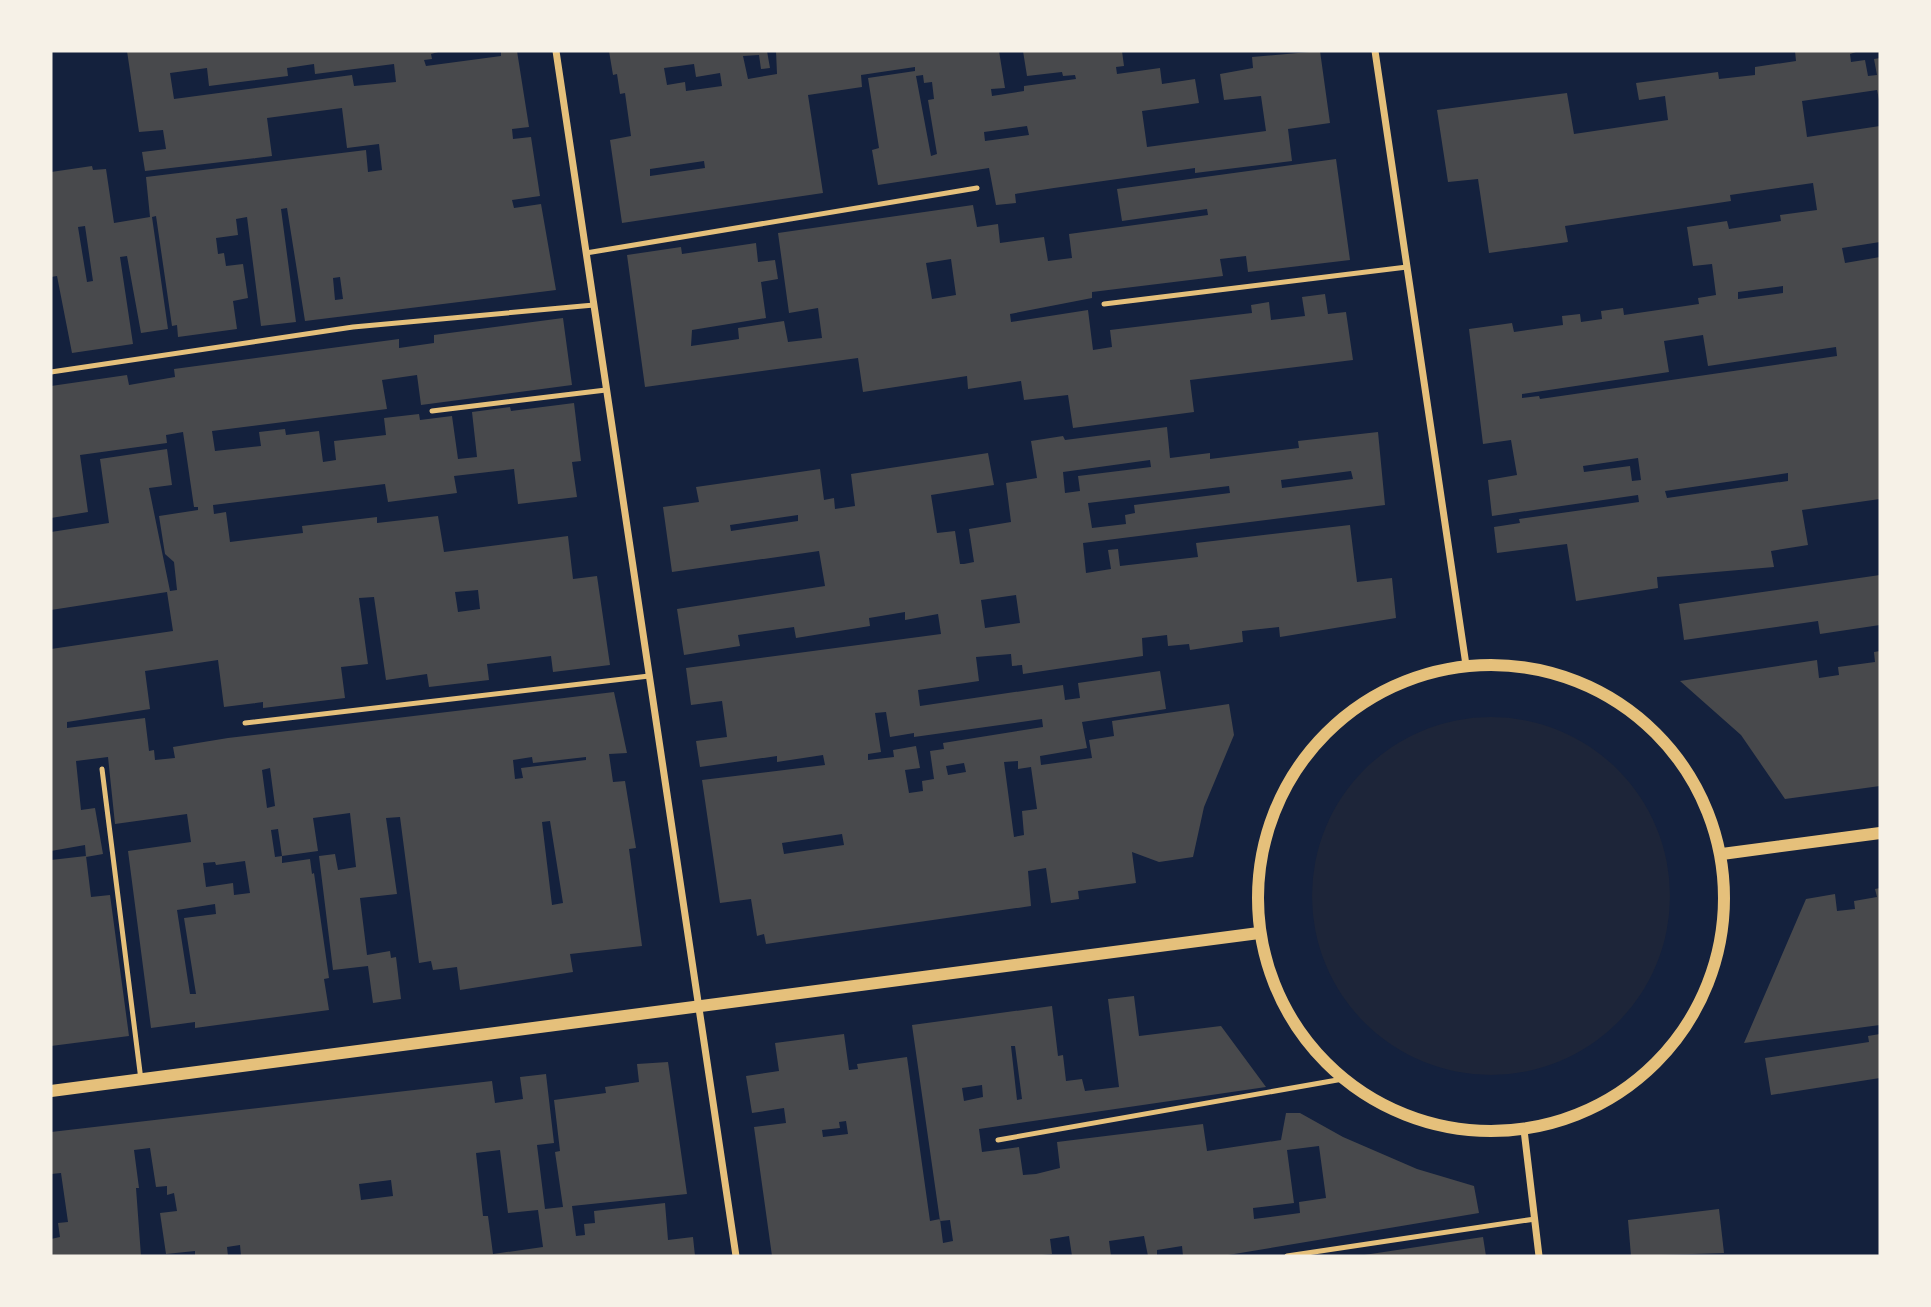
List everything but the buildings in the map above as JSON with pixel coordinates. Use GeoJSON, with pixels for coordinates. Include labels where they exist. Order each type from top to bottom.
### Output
{"type":"FeatureCollection","features":[{"type":"Feature","properties":{"kind":"street"},"geometry":{"type":"LineString","coordinates":[[556,51],[736,1256]]}},
{"type":"Feature","properties":{"kind":"street"},"geometry":{"type":"LineString","coordinates":[[1375,51],[1466,665]]}},
{"type":"Feature","properties":{"kind":"street"},"geometry":{"type":"LineString","coordinates":[[1466,665],[1536,668],[1601,691],[1658,733],[1699,788],[1722,854],[1724,930],[1703,1002],[1658,1063],[1597,1108],[1524,1130],[1460,1129],[1439,1124],[1398,1112],[1343,1079],[1303,1037],[1275,987],[1259,933],[1258,870],[1273,809],[1305,755],[1349,710],[1405,681],[1466,665]]}},
{"type":"Feature","properties":{"kind":"street"},"geometry":{"type":"LineString","coordinates":[[1722,854],[1880,833]]}},
{"type":"Feature","properties":{"kind":"street"},"geometry":{"type":"LineString","coordinates":[[51,1091],[1259,933]]}},
{"type":"Feature","properties":{"kind":"street"},"geometry":{"type":"LineString","coordinates":[[1524,1130],[1539,1256]]}},
{"type":"Feature","properties":{"kind":"lane"},"geometry":{"type":"LineString","coordinates":[[586,253],[976,188]]}},
{"type":"Feature","properties":{"kind":"lane"},"geometry":{"type":"LineString","coordinates":[[1104,303],[1407,267]]}},
{"type":"Feature","properties":{"kind":"lane"},"geometry":{"type":"LineString","coordinates":[[51,372],[353,327],[594,304]]}},
{"type":"Feature","properties":{"kind":"lane"},"geometry":{"type":"LineString","coordinates":[[432,411],[606,390]]}},
{"type":"Feature","properties":{"kind":"lane"},"geometry":{"type":"LineString","coordinates":[[245,723],[649,676]]}},
{"type":"Feature","properties":{"kind":"lane"},"geometry":{"type":"LineString","coordinates":[[102,769],[141,1080]]}},
{"type":"Feature","properties":{"kind":"lane"},"geometry":{"type":"LineString","coordinates":[[999,1140],[1343,1079]]}},
{"type":"Feature","properties":{"kind":"lane"},"geometry":{"type":"LineString","coordinates":[[1287,1256],[1535,1219]]}},
{"type":"Feature","properties":{"kind":"shaded area"},"geometry":{"type":"Polygon","coordinates":[[[1491,717],[1526,721],[1559,731],[1590,747],[1617,770],[1640,797],[1656,828],[1666,861],[1670,896],[1666,931],[1656,964],[1640,995],[1617,1022],[1590,1045],[1559,1061],[1526,1071],[1491,1075],[1456,1071],[1423,1061],[1392,1045],[1365,1022],[1342,995],[1326,964],[1316,931],[1312,896],[1316,861],[1326,828],[1342,797],[1365,770],[1392,747],[1423,731],[1456,721],[1491,717]]]}}]}
